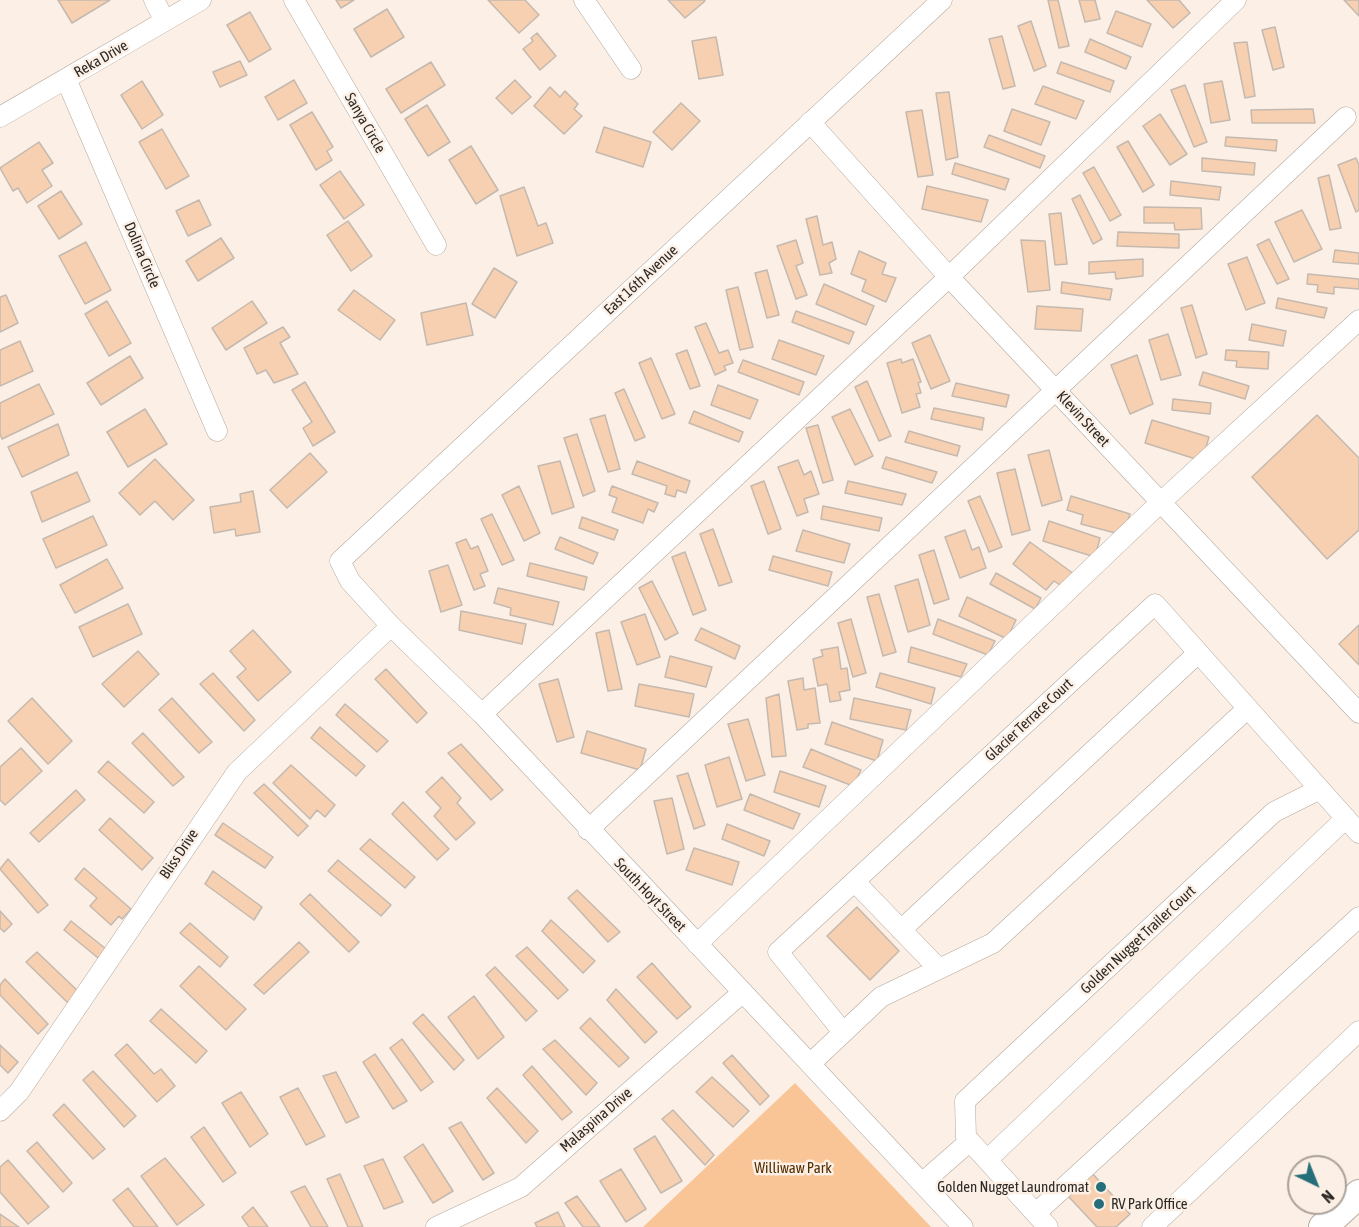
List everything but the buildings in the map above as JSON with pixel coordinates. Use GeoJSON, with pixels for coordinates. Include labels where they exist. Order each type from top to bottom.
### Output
{"type":"FeatureCollection","features":[{"type":"Feature","properties":{"kind":"main road"},"geometry":{"type":"LineString","coordinates":[[1323,1227],[1359,1194]]}},
{"type":"Feature","properties":{"kind":"street"},"geometry":{"type":"LineString","coordinates":[[154,0],[165,21]]}},
{"type":"Feature","properties":{"kind":"street","name":"Reka Drive"},"geometry":{"type":"LineString","coordinates":[[0,117],[201,0]]}},
{"type":"Feature","properties":{"kind":"street","name":"Sanya Circle"},"geometry":{"type":"LineString","coordinates":[[294,0],[436,245]]}},
{"type":"Feature","properties":{"kind":"street"},"geometry":{"type":"LineString","coordinates":[[584,0],[631,69]]}},
{"type":"Feature","properties":{"kind":"street","name":"East 16th Avenue"},"geometry":{"type":"LineString","coordinates":[[340,561],[942,0]]}},
{"type":"Feature","properties":{"kind":"street"},"geometry":{"type":"LineString","coordinates":[[482,714],[949,277],[1236,0]]}},
{"type":"Feature","properties":{"kind":"street","name":"Dolina Circle"},"geometry":{"type":"LineString","coordinates":[[66,79],[217,431]]}},
{"type":"Feature","properties":{"kind":"street"},"geometry":{"type":"LineString","coordinates":[[588,830],[1054,388],[1346,117]]}},
{"type":"Feature","properties":{"kind":"street","name":"Klevin Street"},"geometry":{"type":"LineString","coordinates":[[810,122],[949,277],[1359,712]]}},
{"type":"Feature","properties":{"kind":"street"},"geometry":{"type":"LineString","coordinates":[[697,944],[1161,502],[1359,321]]}},
{"type":"Feature","properties":{"kind":"street","name":"South Hoyt Street"},"geometry":{"type":"LineString","coordinates":[[340,561],[350,581],[391,626],[482,714],[588,830],[963,1227]]}},
{"type":"Feature","properties":{"kind":"street","name":"Glacier Terrace Court"},"geometry":{"type":"LineString","coordinates":[[843,1032],[778,952],[1155,604],[1320,789]]}},
{"type":"Feature","properties":{"kind":"street","name":"Bliss Drive"},"geometry":{"type":"LineString","coordinates":[[0,1111],[19,1092],[213,804],[237,772],[391,626]]}},
{"type":"Feature","properties":{"kind":"street"},"geometry":{"type":"LineString","coordinates":[[901,930],[1198,652]]}},
{"type":"Feature","properties":{"kind":"street"},"geometry":{"type":"LineString","coordinates":[[810,1064],[880,997],[993,943],[1248,708]]}},
{"type":"Feature","properties":{"kind":"street"},"geometry":{"type":"LineString","coordinates":[[987,1160],[1353,826],[1320,789]]}},
{"type":"Feature","properties":{"kind":"street","name":"Golden Nugget Trailer Court"},"geometry":{"type":"LineString","coordinates":[[969,1141],[966,1137],[965,1101],[1274,812],[1320,789]]}},
{"type":"Feature","properties":{"kind":"street"},"geometry":{"type":"LineString","coordinates":[[855,882],[939,969]]}},
{"type":"Feature","properties":{"kind":"street"},"geometry":{"type":"LineString","coordinates":[[921,1183],[969,1141],[1043,1223],[1097,1157],[1359,916]]}},
{"type":"Feature","properties":{"kind":"street","name":"Malaspina Drive"},"geometry":{"type":"LineString","coordinates":[[436,1227],[521,1187],[742,992]]}},
{"type":"Feature","properties":{"kind":"street"},"geometry":{"type":"LineString","coordinates":[[1152,1227],[1359,1031]]}},
{"type":"Feature","properties":{"kind":"green space","name":"Williwaw Park"},"geometry":{"type":"Polygon","coordinates":[[[795,1083],[931,1227],[643,1227],[795,1083]]]}},
{"type":"Feature","properties":{"kind":"place","name":"Golden Nugget Laundromat"},"geometry":{"type":"Point","coordinates":[1101,1187]}},
{"type":"Feature","properties":{"kind":"place","name":"RV Park Office"},"geometry":{"type":"Point","coordinates":[1099,1204]}}]}
